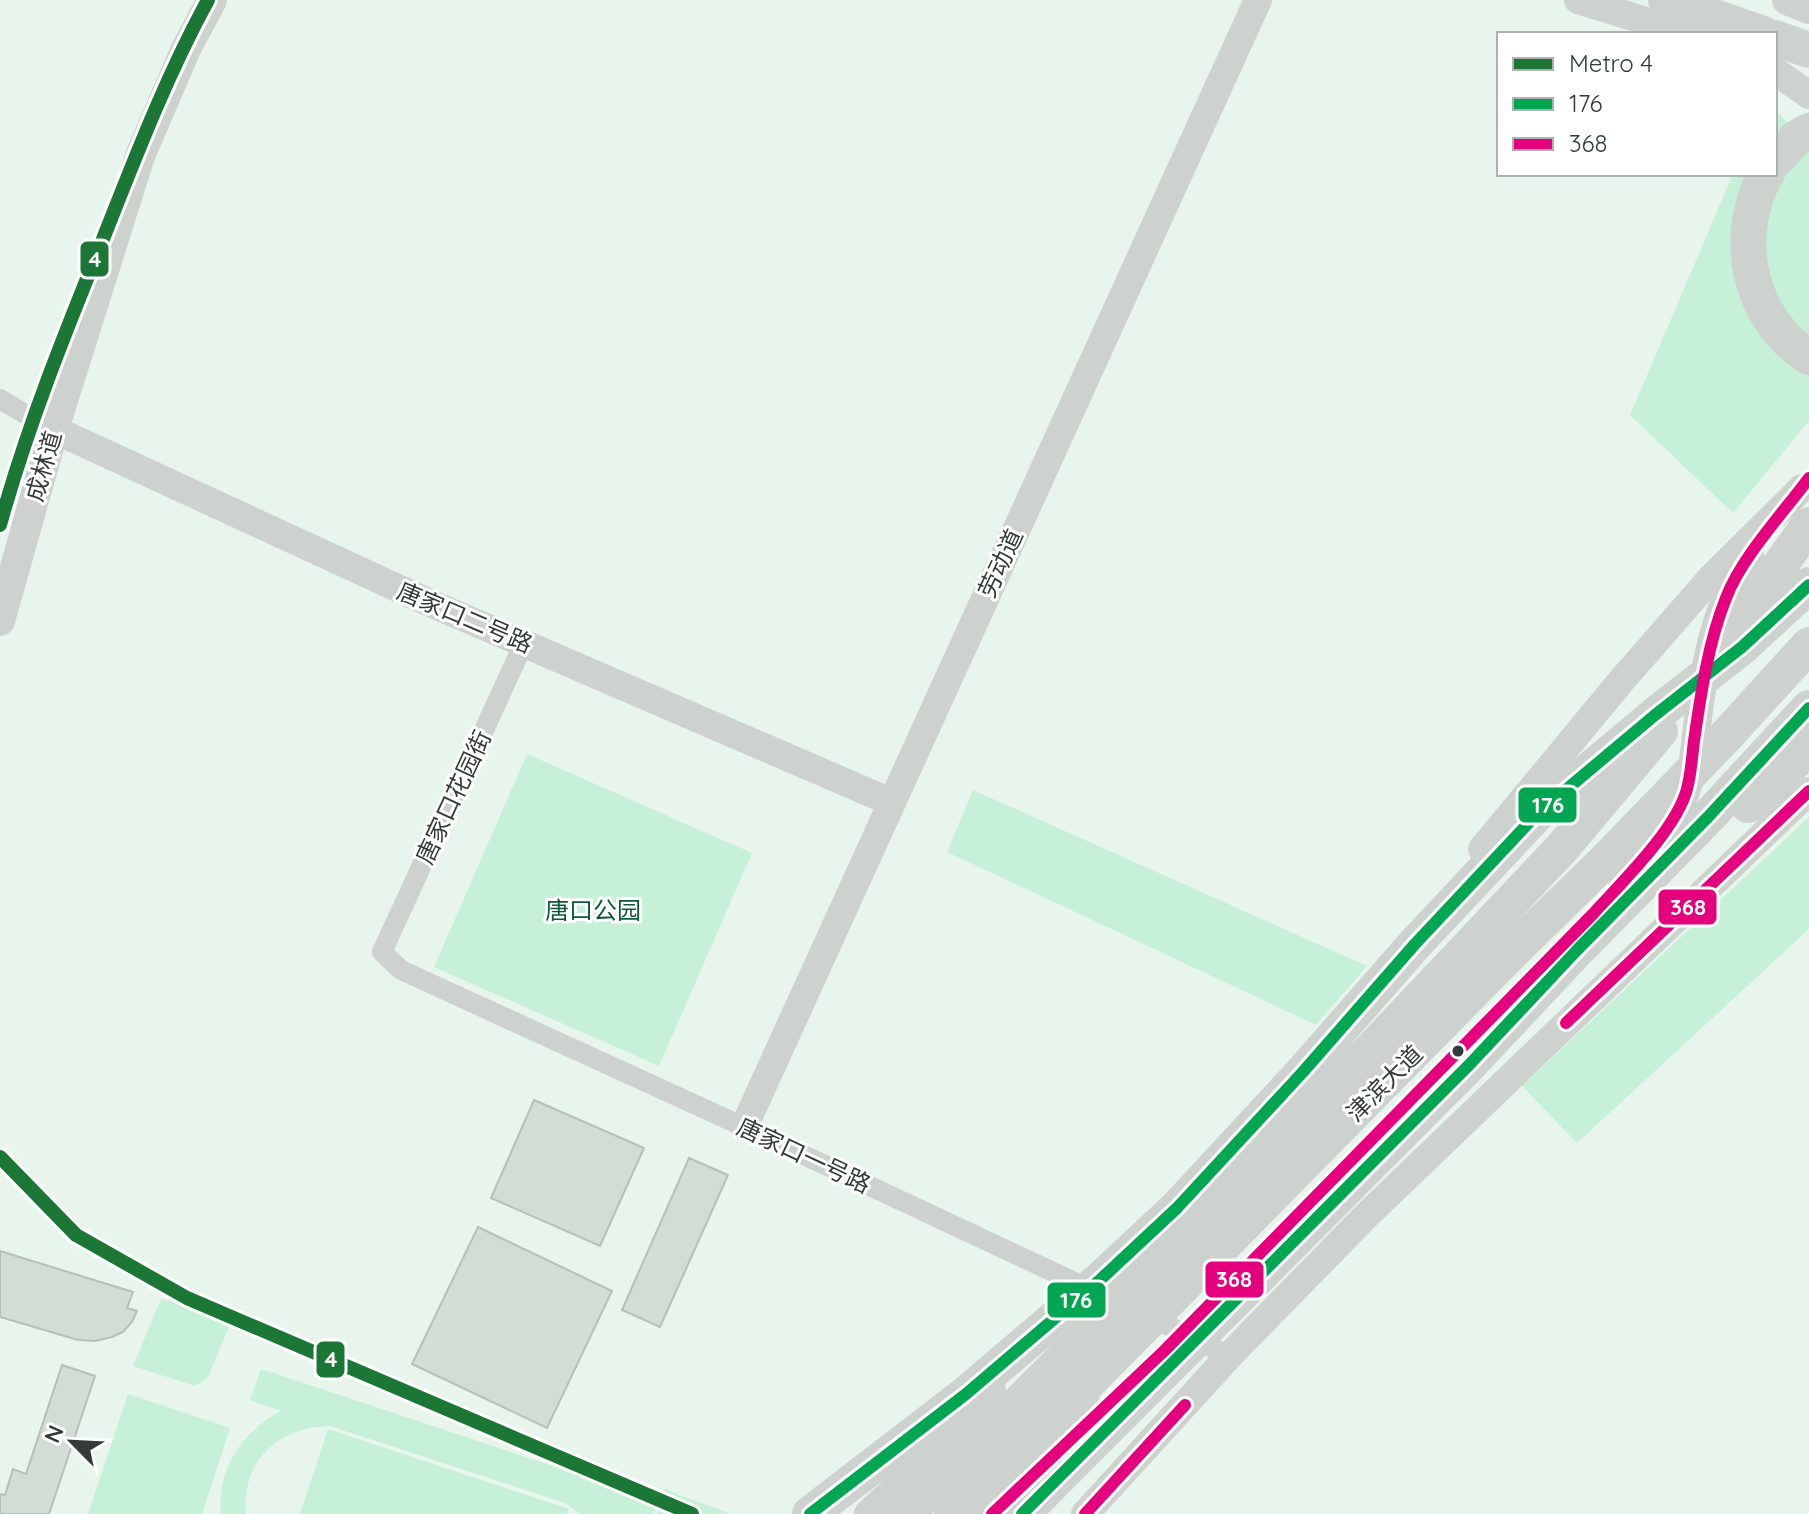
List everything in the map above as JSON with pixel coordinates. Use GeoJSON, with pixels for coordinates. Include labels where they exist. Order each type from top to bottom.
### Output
{"type":"FeatureCollection","features":[{"type":"Feature","properties":{"kind":"highway"},"geometry":{"type":"LineString","coordinates":[[1666,0],[1757,32]]}},
{"type":"Feature","properties":{"kind":"highway"},"geometry":{"type":"LineString","coordinates":[[1777,39],[1809,50]]}},
{"type":"Feature","properties":{"kind":"highway"},"geometry":{"type":"LineString","coordinates":[[1777,159],[1796,138],[1809,131]]}},
{"type":"Feature","properties":{"kind":"highway"},"geometry":{"type":"LineString","coordinates":[[1766,176],[1753,206],[1748,234],[1748,261],[1765,310],[1779,331],[1809,357]]}},
{"type":"Feature","properties":{"kind":"highway"},"geometry":{"type":"LineString","coordinates":[[906,1514],[1372,1049],[1562,848],[1649,746],[1809,525]]}},
{"type":"Feature","properties":{"kind":"highway"},"geometry":{"type":"LineString","coordinates":[[810,1514],[966,1394],[1112,1269],[1177,1208],[1536,815],[1742,647],[1809,585]]}},
{"type":"Feature","properties":{"kind":"highway"},"geometry":{"type":"LineString","coordinates":[[1727,735],[1809,629]]}},
{"type":"Feature","properties":{"kind":"highway","name":"津滨大道"},"geometry":{"type":"LineString","coordinates":[[952,1514],[1094,1377],[1609,857],[1809,645]]}},
{"type":"Feature","properties":{"kind":"highway","name":"津滨大道"},"geometry":{"type":"LineString","coordinates":[[1022,1514],[1469,1065],[1809,708]]}},
{"type":"Feature","properties":{"kind":"highway"},"geometry":{"type":"LineString","coordinates":[[1469,1065],[1594,957],[1690,858],[1809,748]]}},
{"type":"Feature","properties":{"kind":"main road","name":"成林道"},"geometry":{"type":"LineString","coordinates":[[0,574],[140,130],[192,0]]}},
{"type":"Feature","properties":{"kind":"main road","name":"成林道"},"geometry":{"type":"LineString","coordinates":[[0,621],[48,426],[140,156],[186,49],[212,0]]}},
{"type":"Feature","properties":{"kind":"main road"},"geometry":{"type":"LineString","coordinates":[[1787,0],[1809,9]]}},
{"type":"Feature","properties":{"kind":"street","name":"劳动道"},"geometry":{"type":"LineString","coordinates":[[744,1127],[1258,0]]}},
{"type":"Feature","properties":{"kind":"street"},"geometry":{"type":"LineString","coordinates":[[1578,0],[1682,32]]}},
{"type":"Feature","properties":{"kind":"street"},"geometry":{"type":"LineString","coordinates":[[1777,72],[1809,95]]}},
{"type":"Feature","properties":{"kind":"street"},"geometry":{"type":"LineString","coordinates":[[0,399],[48,426]]}},
{"type":"Feature","properties":{"kind":"street","name":"唐家口二号路"},"geometry":{"type":"LineString","coordinates":[[48,426],[430,603],[891,802]]}},
{"type":"Feature","properties":{"kind":"street"},"geometry":{"type":"LineString","coordinates":[[868,1514],[935,1451],[1128,1234],[1232,1132],[1322,1034],[1712,577],[1805,483]]}},
{"type":"Feature","properties":{"kind":"street"},"geometry":{"type":"LineString","coordinates":[[992,1514],[1182,1332],[1592,915],[1659,840],[1687,791],[1703,683],[1726,597],[1742,567],[1805,483]]}},
{"type":"Feature","properties":{"kind":"street","name":"唐家口花园街"},"geometry":{"type":"LineString","coordinates":[[382,952],[524,643]]}},
{"type":"Feature","properties":{"kind":"street"},"geometry":{"type":"LineString","coordinates":[[1085,1514],[1229,1356],[1366,1216],[1809,791]]}},
{"type":"Feature","properties":{"kind":"street","name":"唐家口一号路"},"geometry":{"type":"LineString","coordinates":[[382,952],[401,970],[744,1127],[1229,1356]]}},
{"type":"Feature","properties":{"kind":"green space"},"geometry":{"type":"Polygon","coordinates":[[[1777,112],[1809,142],[1809,421],[1733,513],[1630,415],[1732,176],[1777,176],[1777,112]]]}},
{"type":"Feature","properties":{"kind":"green space","name":"唐口公园"},"geometry":{"type":"Polygon","coordinates":[[[527,754],[752,853],[659,1066],[434,967],[527,754]]]}},
{"type":"Feature","properties":{"kind":"green space"},"geometry":{"type":"Polygon","coordinates":[[[973,790],[1367,966],[1316,1025],[947,852],[973,790]]]}},
{"type":"Feature","properties":{"kind":"green space"},"geometry":{"type":"Polygon","coordinates":[[[1809,817],[1809,929],[1577,1143],[1522,1086],[1809,817]]]}},
{"type":"Feature","properties":{"kind":"green space"},"geometry":{"type":"Polygon","coordinates":[[[161,1299],[231,1322],[208,1377],[195,1386],[133,1366],[161,1299]]]}},
{"type":"Feature","properties":{"kind":"green space"},"geometry":{"type":"Polygon","coordinates":[[[261,1369],[658,1501],[654,1514],[580,1514],[565,1503],[330,1426],[311,1428],[279,1440],[257,1463],[250,1478],[246,1514],[221,1514],[223,1481],[235,1453],[255,1429],[281,1411],[250,1400],[261,1369]]]}},
{"type":"Feature","properties":{"kind":"green space"},"geometry":{"type":"Polygon","coordinates":[[[128,1394],[230,1428],[202,1514],[88,1514],[128,1394]]]}},
{"type":"Feature","properties":{"kind":"green space"},"geometry":{"type":"Polygon","coordinates":[[[328,1429],[569,1509],[567,1514],[300,1514],[328,1429]]]}},
{"type":"Feature","properties":{"kind":"green space"},"geometry":{"type":"Polygon","coordinates":[[[664,1489],[731,1514],[657,1514],[664,1489]]]}},
{"type":"Feature","properties":{"kind":"building"},"geometry":{"type":"Polygon","coordinates":[[[534,1100],[644,1148],[600,1246],[491,1198],[534,1100]]]}},
{"type":"Feature","properties":{"kind":"building"},"geometry":{"type":"Polygon","coordinates":[[[689,1158],[728,1175],[660,1327],[622,1310],[689,1158]]]}},
{"type":"Feature","properties":{"kind":"building"},"geometry":{"type":"Polygon","coordinates":[[[478,1227],[612,1291],[547,1428],[412,1364],[478,1227]]]}},
{"type":"Feature","properties":{"kind":"building"},"geometry":{"type":"Polygon","coordinates":[[[0,1251],[133,1292],[127,1308],[137,1311],[132,1322],[123,1332],[95,1341],[78,1340],[0,1317],[0,1251]]]}},
{"type":"Feature","properties":{"kind":"building"},"geometry":{"type":"Polygon","coordinates":[[[62,1365],[95,1376],[49,1514],[0,1514],[0,1494],[5,1495],[13,1469],[26,1474],[62,1365]]]}},
{"type":"Feature","properties":{"kind":"metro line","name":"4"},"geometry":{"type":"LineString","coordinates":[[0,525],[34,416],[75,310],[152,118],[208,0]]}},
{"type":"Feature","properties":{"kind":"metro line","name":"4"},"geometry":{"type":"LineString","coordinates":[[0,1157],[76,1235],[187,1298],[692,1514]]}},
{"type":"Feature","properties":{"kind":"transit line","name":"368"},"geometry":{"type":"LineString","coordinates":[[992,1514],[1164,1351],[1592,915],[1660,838],[1681,805],[1687,789],[1706,668],[1726,598],[1752,552],[1809,478]]}},
{"type":"Feature","properties":{"kind":"transit line","name":"176"},"geometry":{"type":"LineString","coordinates":[[810,1514],[966,1394],[1101,1279],[1177,1208],[1536,815],[1742,647],[1809,585]]}},
{"type":"Feature","properties":{"kind":"transit line","name":"176"},"geometry":{"type":"LineString","coordinates":[[1022,1514],[1469,1065],[1809,708]]}},
{"type":"Feature","properties":{"kind":"transit line","name":"368"},"geometry":{"type":"LineString","coordinates":[[1566,1023],[1809,791]]}},
{"type":"Feature","properties":{"kind":"transit line","name":"368"},"geometry":{"type":"LineString","coordinates":[[1085,1514],[1185,1405]]}}]}
